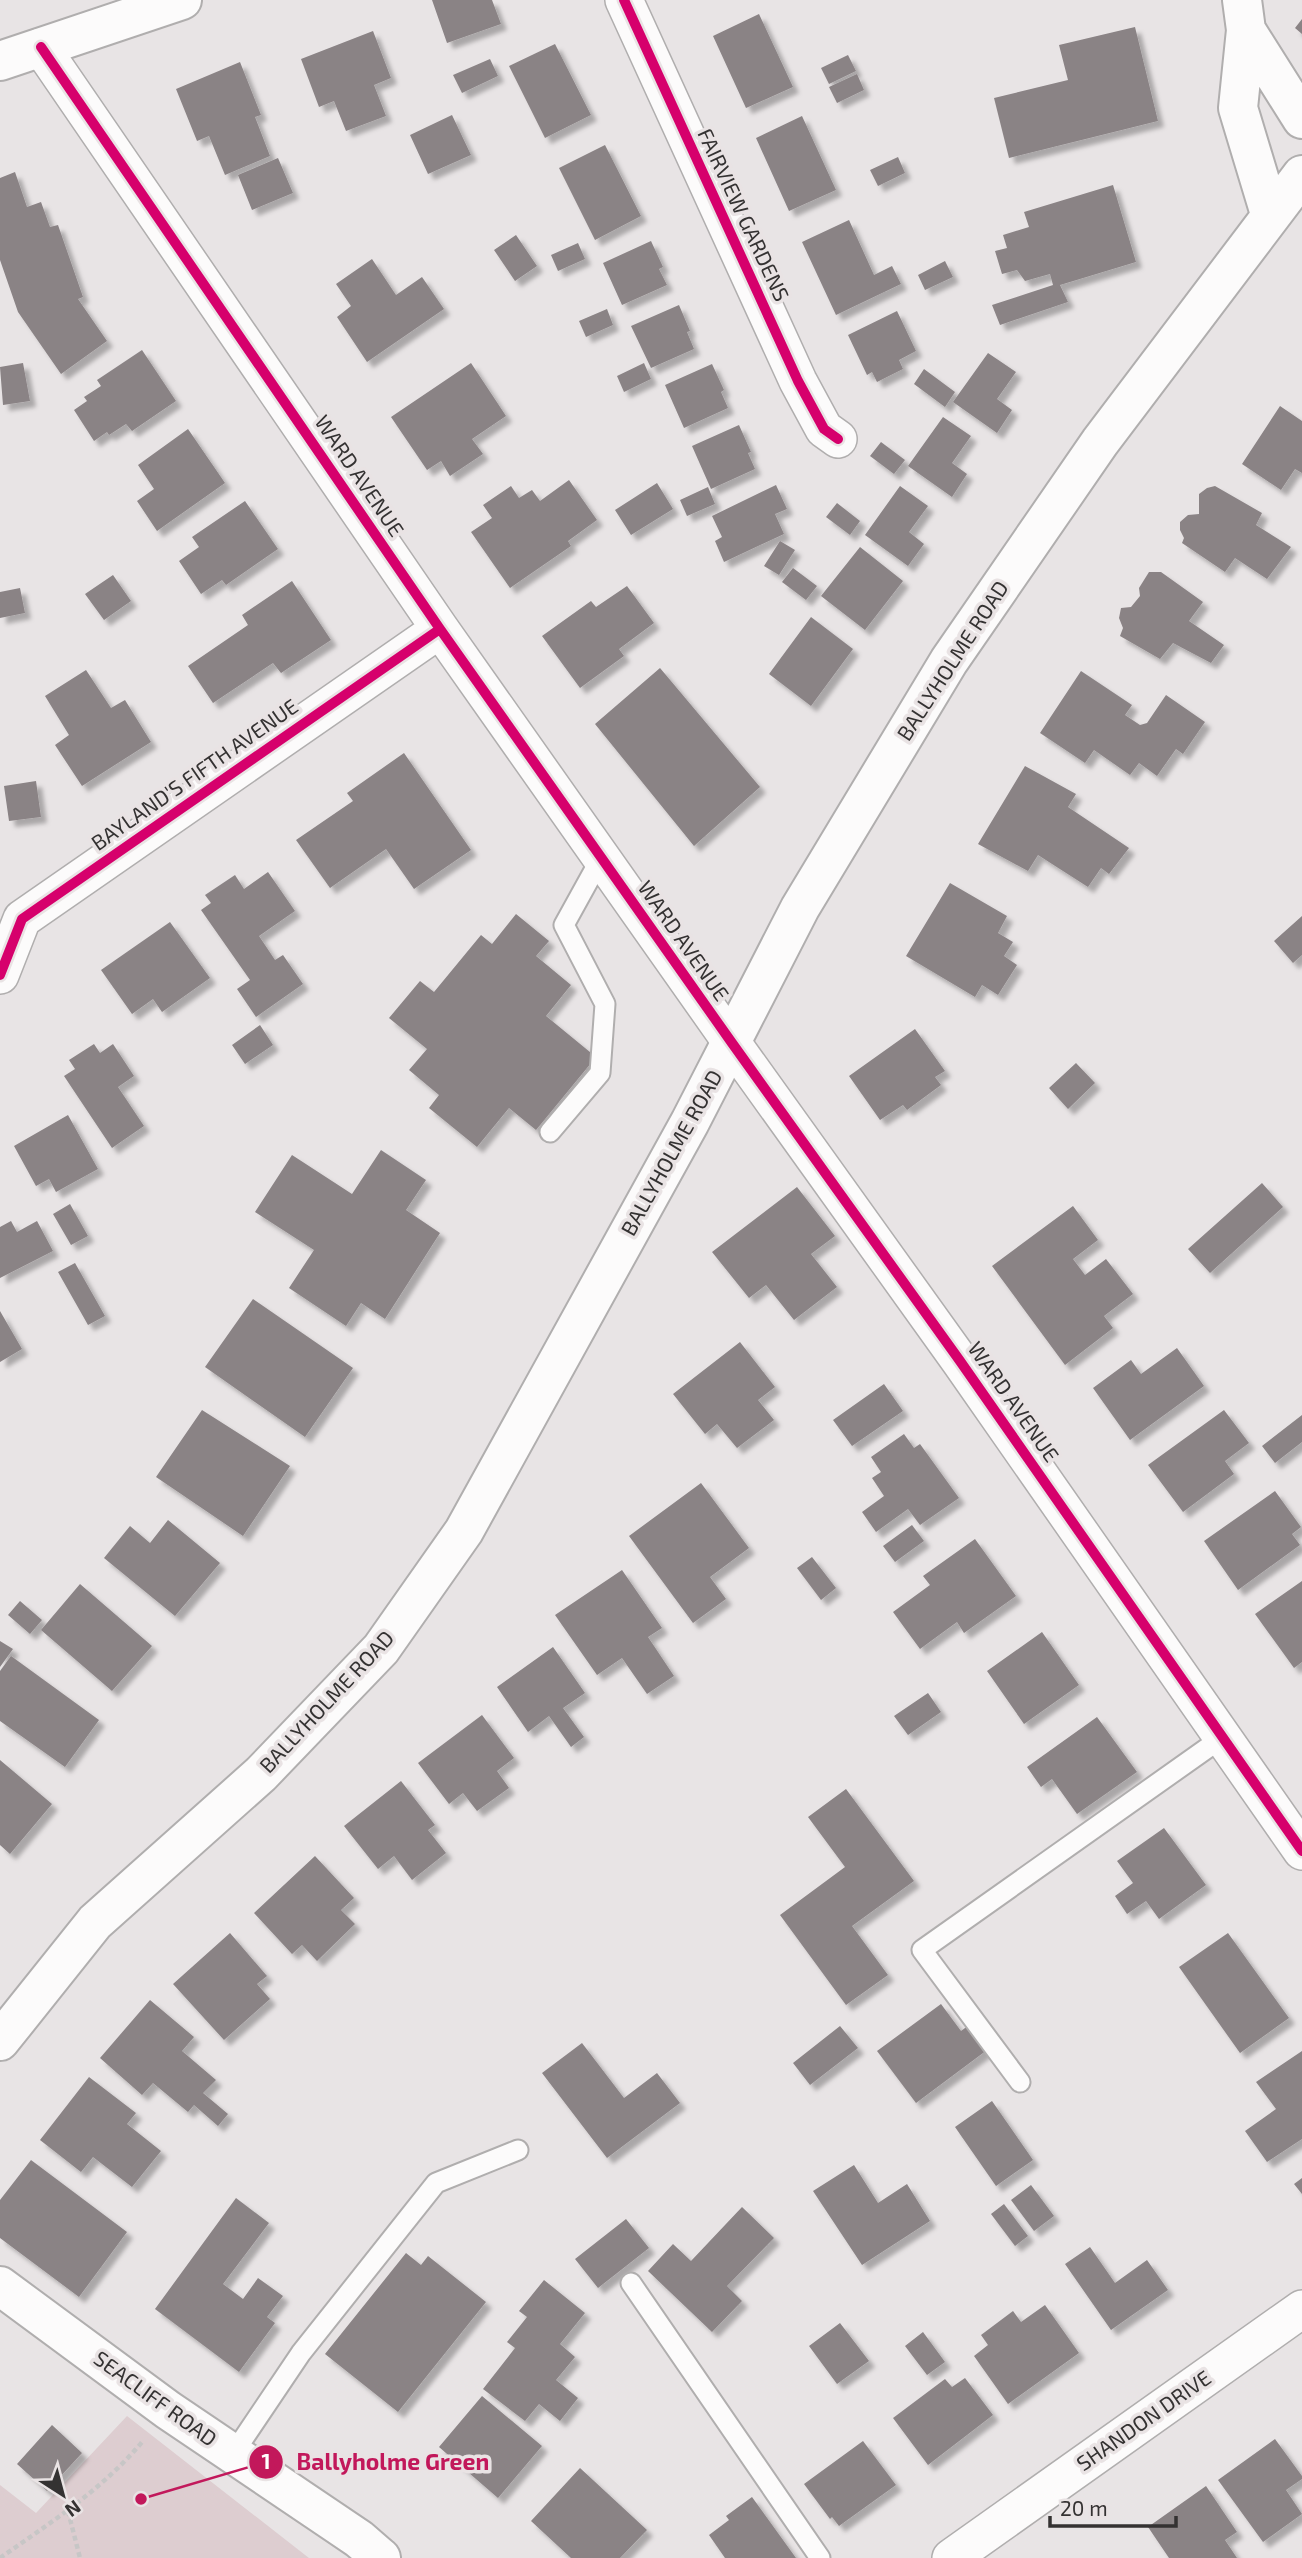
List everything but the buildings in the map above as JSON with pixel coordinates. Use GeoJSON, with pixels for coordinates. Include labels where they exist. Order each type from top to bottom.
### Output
{"type":"FeatureCollection","features":[{"type":"Feature","properties":{"kind":"main road"},"geometry":{"type":"LineString","coordinates":[[0,61],[182,0]]}},
{"type":"Feature","properties":{"kind":"main road"},"geometry":{"type":"LineString","coordinates":[[1244,15],[1302,119]]}},
{"type":"Feature","properties":{"kind":"main road"},"geometry":{"type":"LineString","coordinates":[[1244,15],[1238,108],[1270,214]]}},
{"type":"Feature","properties":{"kind":"main road","name":"BALLYHOLME ROAD"},"geometry":{"type":"LineString","coordinates":[[0,2041],[95,1922],[261,1774],[381,1649],[464,1531],[732,1043],[800,908],[949,661],[1100,442],[1302,175]]}},
{"type":"Feature","properties":{"kind":"main road","name":"SEACLIFF ROAD"},"geometry":{"type":"LineString","coordinates":[[0,2286],[168,2410],[359,2539],[380,2558]]}},
{"type":"Feature","properties":{"kind":"street","name":"FAIRVIEW GARDENS"},"geometry":{"type":"LineString","coordinates":[[624,0],[798,381],[824,429],[838,439]]}},
{"type":"Feature","properties":{"kind":"street","name":"WARD AVENUE"},"geometry":{"type":"LineString","coordinates":[[41,47],[440,629],[960,1361],[1302,1851]]}},
{"type":"Feature","properties":{"kind":"street","name":"BAYLAND'S FIFTH AVENUE"},"geometry":{"type":"LineString","coordinates":[[0,975],[22,919],[440,629]]}},
{"type":"Feature","properties":{"kind":"street","name":"SHANDON DRIVE"},"geometry":{"type":"LineString","coordinates":[[970,2553],[1302,2309]]}},
{"type":"Feature","properties":{"kind":"lane"},"geometry":{"type":"LineString","coordinates":[[551,1132],[600,1073],[606,1004],[564,925],[601,858]]}},
{"type":"Feature","properties":{"kind":"lane"},"geometry":{"type":"LineString","coordinates":[[1020,2082],[922,1950],[1223,1737]]}},
{"type":"Feature","properties":{"kind":"lane"},"geometry":{"type":"LineString","coordinates":[[233,2454],[301,2353],[436,2183],[519,2150]]}},
{"type":"Feature","properties":{"kind":"lane"},"geometry":{"type":"LineString","coordinates":[[631,2283],[820,2558]]}},
{"type":"Feature","properties":{"kind":"path"},"geometry":{"type":"LineString","coordinates":[[0,2558],[68,2511],[127,2460],[168,2410]]}},
{"type":"Feature","properties":{"kind":"path"},"geometry":{"type":"LineString","coordinates":[[68,2511],[80,2558]]}},
{"type":"Feature","properties":{"kind":"shaded area"},"geometry":{"type":"Polygon","coordinates":[[[127,2416],[309,2558],[0,2558],[0,2485],[36,2513],[127,2416]]]}},
{"type":"Feature","properties":{"kind":"cycle path"},"geometry":{"type":"LineString","coordinates":[[624,0],[798,381],[824,429],[838,439]]}},
{"type":"Feature","properties":{"kind":"cycle path"},"geometry":{"type":"LineString","coordinates":[[41,47],[440,629],[960,1361],[1302,1851]]}},
{"type":"Feature","properties":{"kind":"cycle path"},"geometry":{"type":"LineString","coordinates":[[0,975],[22,919],[440,629]]}},
{"type":"Feature","properties":{"kind":"place","name":"Ballyholme Green"},"geometry":{"type":"Point","coordinates":[141,2499]}}]}
